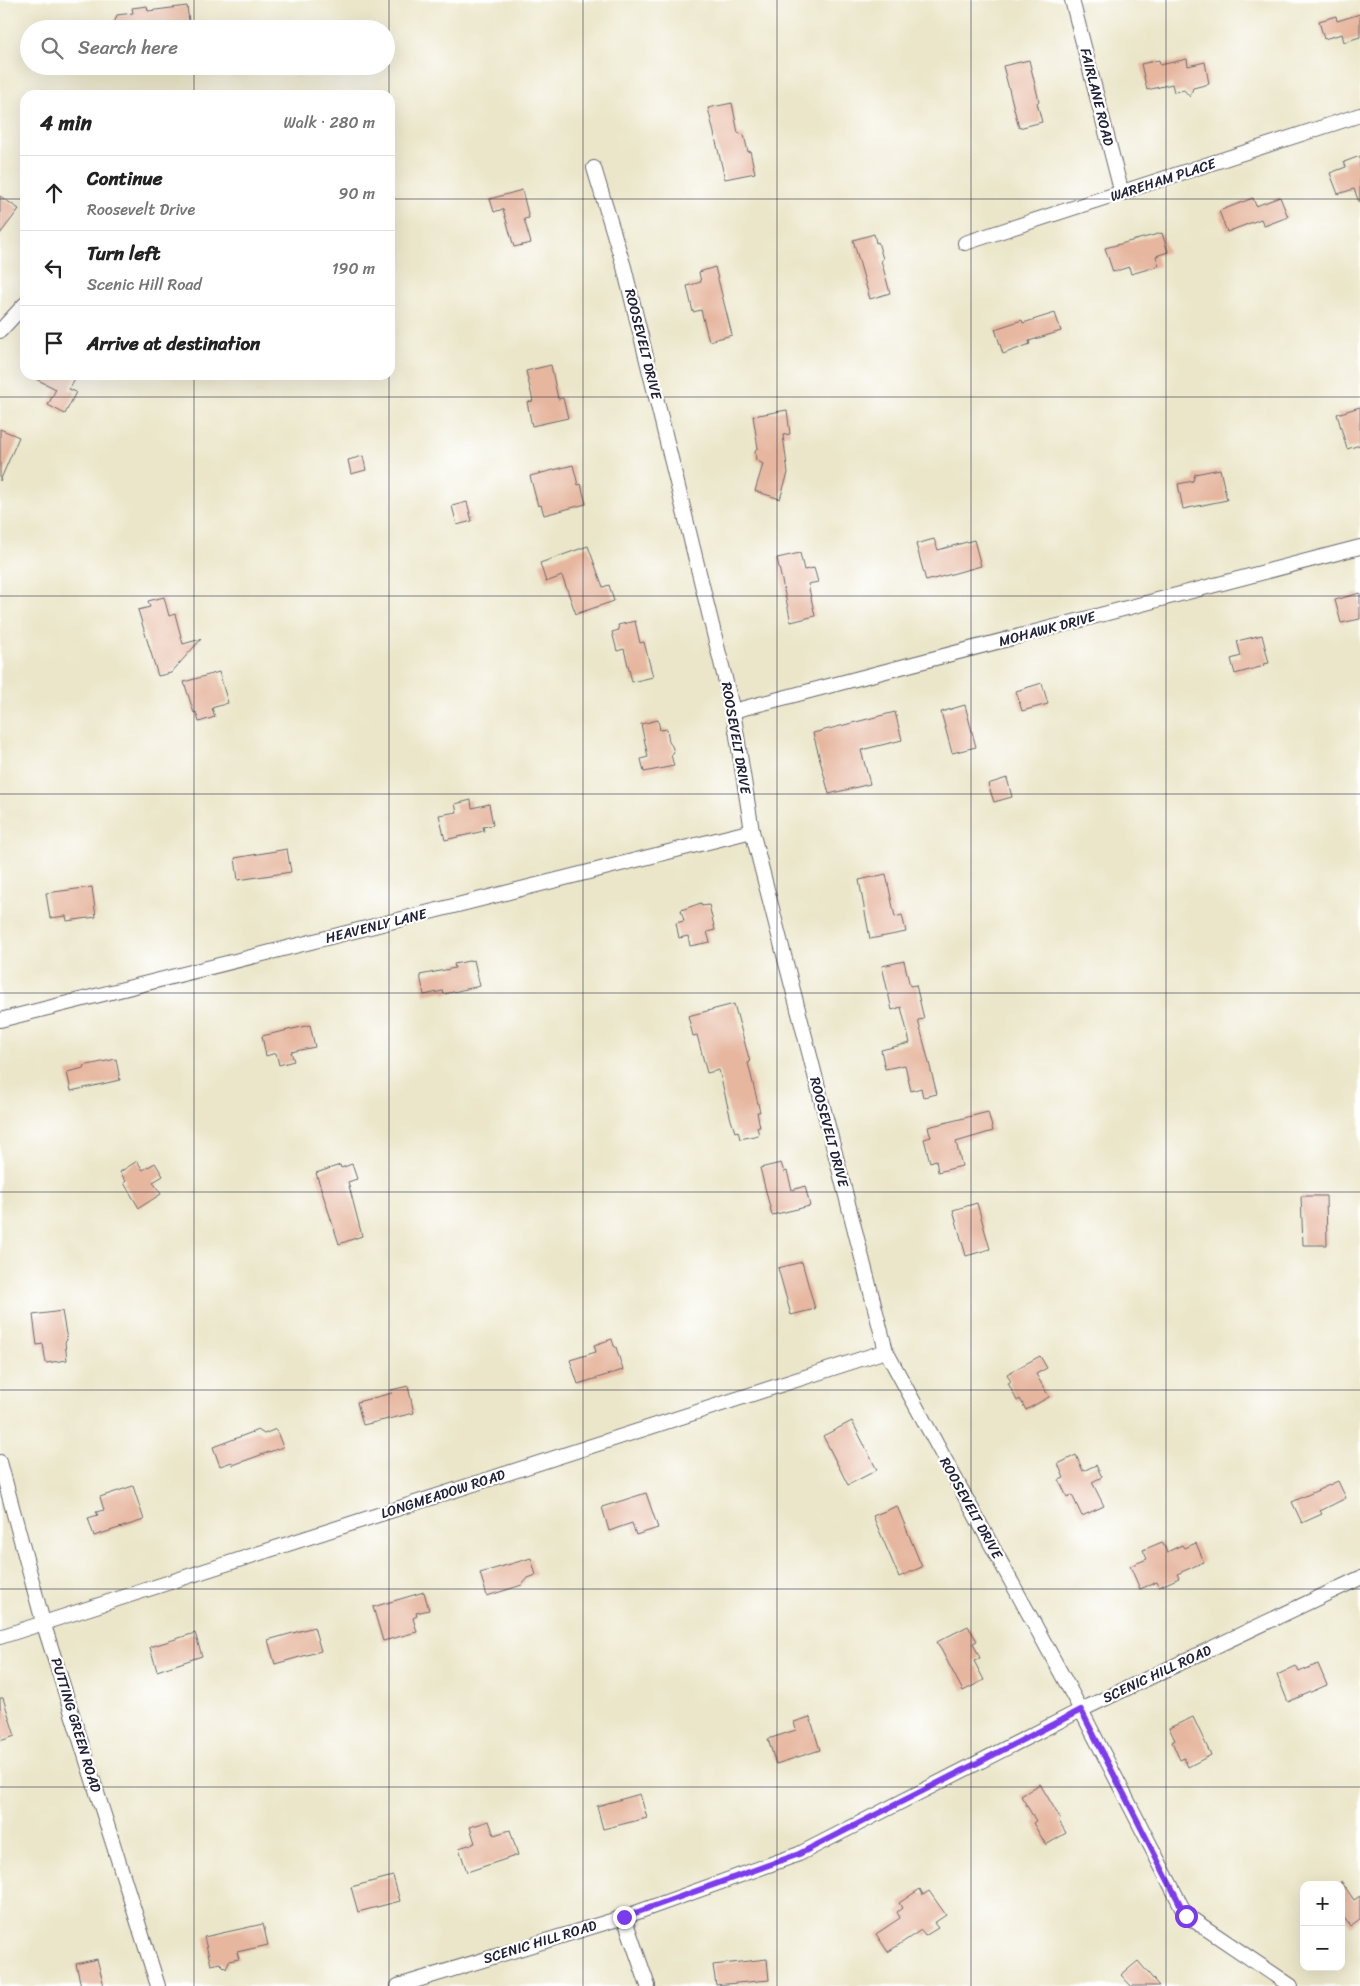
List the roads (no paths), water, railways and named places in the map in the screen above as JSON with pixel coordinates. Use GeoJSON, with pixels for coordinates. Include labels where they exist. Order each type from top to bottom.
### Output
{"type":"FeatureCollection","features":[{"type":"Feature","properties":{"kind":"street","name":"FAIRLANE ROAD"},"geometry":{"type":"LineString","coordinates":[[1072,0],[1122,194]]}},
{"type":"Feature","properties":{"kind":"street","name":"WAREHAM PLACE"},"geometry":{"type":"LineString","coordinates":[[965,244],[1360,115]]}},
{"type":"Feature","properties":{"kind":"street","name":"ROOSEVELT DRIVE"},"geometry":{"type":"LineString","coordinates":[[594,168],[624,267],[733,711],[752,831],[886,1351],[1081,1710],[1186,1916],[1291,1986]]}},
{"type":"Feature","properties":{"kind":"street"},"geometry":{"type":"LineString","coordinates":[[0,331],[20,309]]}},
{"type":"Feature","properties":{"kind":"street","name":"MOHAWK DRIVE"},"geometry":{"type":"LineString","coordinates":[[733,711],[1360,548]]}},
{"type":"Feature","properties":{"kind":"street","name":"HEAVENLY LANE"},"geometry":{"type":"LineString","coordinates":[[0,1020],[752,831]]}},
{"type":"Feature","properties":{"kind":"street","name":"LONGMEADOW ROAD"},"geometry":{"type":"LineString","coordinates":[[0,1636],[886,1351]]}},
{"type":"Feature","properties":{"kind":"street","name":"PUTTING GREEN ROAD"},"geometry":{"type":"LineString","coordinates":[[0,1462],[44,1622],[158,1986]]}},
{"type":"Feature","properties":{"kind":"street","name":"SCENIC HILL ROAD"},"geometry":{"type":"LineString","coordinates":[[398,1986],[624,1917],[799,1854],[1081,1710],[1360,1578]]}},
{"type":"Feature","properties":{"kind":"street"},"geometry":{"type":"LineString","coordinates":[[624,1917],[648,1986]]}}]}
